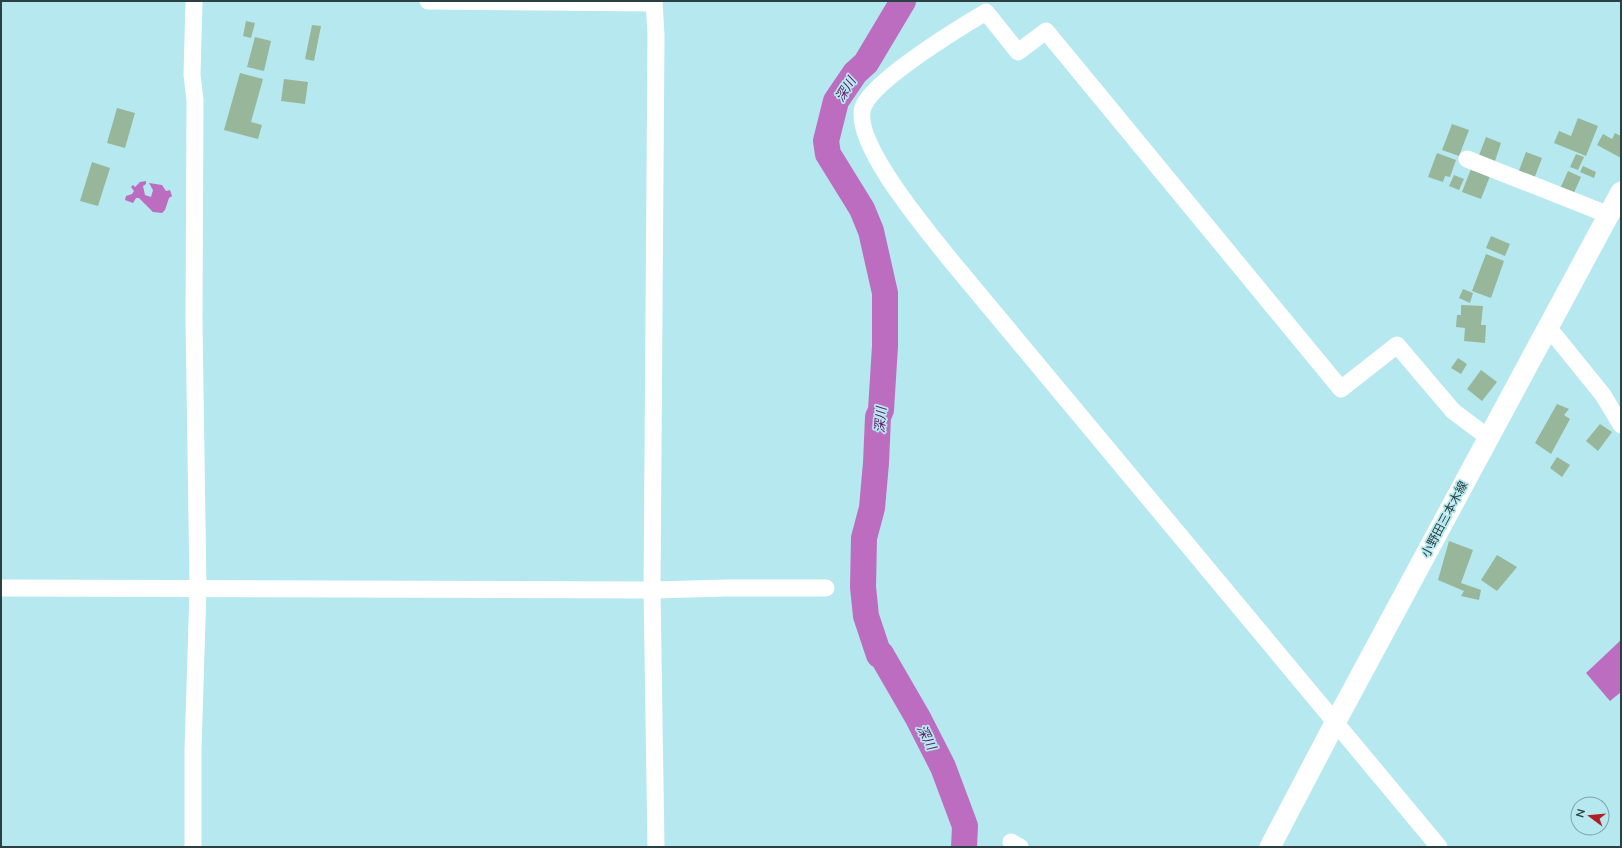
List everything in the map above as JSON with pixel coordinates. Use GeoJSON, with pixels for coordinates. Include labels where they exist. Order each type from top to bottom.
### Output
{"type":"FeatureCollection","features":[{"type":"Feature","properties":{"kind":"main road","name":"小野田三本木線"},"geometry":{"type":"LineString","coordinates":[[1270,847],[1335,723],[1621,192]]}},
{"type":"Feature","properties":{"kind":"street"},"geometry":{"type":"LineString","coordinates":[[193,847],[193,750],[198,589],[194,320],[195,100],[192,75],[194,1]]}},
{"type":"Feature","properties":{"kind":"street"},"geometry":{"type":"LineString","coordinates":[[428,1],[654,2],[656,59],[652,590],[656,847]]}},
{"type":"Feature","properties":{"kind":"street"},"geometry":{"type":"LineString","coordinates":[[1439,847],[948,257],[898,190],[873,153],[866,137],[862,121],[864,105],[890,77],[960,27],[986,12],[1018,52],[1046,31],[1341,390],[1397,345],[1453,411],[1489,438]]}},
{"type":"Feature","properties":{"kind":"street"},"geometry":{"type":"LineString","coordinates":[[1467,159],[1609,215]]}},
{"type":"Feature","properties":{"kind":"street"},"geometry":{"type":"LineString","coordinates":[[1548,327],[1603,394],[1621,425]]}},
{"type":"Feature","properties":{"kind":"street"},"geometry":{"type":"LineString","coordinates":[[1,588],[652,590],[826,588]]}},
{"type":"Feature","properties":{"kind":"shaded area"},"geometry":{"type":"Polygon","coordinates":[[[146,181],[146,184],[143,186],[145,195],[151,197],[153,190],[149,183],[162,185],[166,191],[170,190],[172,196],[169,198],[165,210],[162,213],[153,212],[139,198],[136,198],[133,203],[125,200],[126,196],[132,194],[134,191],[131,187],[133,185],[135,187],[140,182],[146,181]]]}},
{"type":"Feature","properties":{"kind":"shaded area"},"geometry":{"type":"Polygon","coordinates":[[[1621,640],[1621,692],[1610,701],[1586,673],[1621,640]]]}},
{"type":"Feature","properties":{"kind":"building"},"geometry":{"type":"Polygon","coordinates":[[[246,21],[255,23],[251,38],[243,36],[246,21]]]}},
{"type":"Feature","properties":{"kind":"building"},"geometry":{"type":"Polygon","coordinates":[[[312,25],[321,26],[314,61],[305,59],[312,25]]]}},
{"type":"Feature","properties":{"kind":"building"},"geometry":{"type":"Polygon","coordinates":[[[255,37],[271,41],[264,71],[247,67],[255,37]]]}},
{"type":"Feature","properties":{"kind":"building"},"geometry":{"type":"Polygon","coordinates":[[[240,73],[263,79],[251,122],[262,125],[258,139],[224,130],[240,73]]]}},
{"type":"Feature","properties":{"kind":"building"},"geometry":{"type":"Polygon","coordinates":[[[284,79],[308,82],[305,104],[281,101],[284,79]]]}},
{"type":"Feature","properties":{"kind":"building"},"geometry":{"type":"Polygon","coordinates":[[[117,108],[135,113],[125,148],[107,143],[117,108]]]}},
{"type":"Feature","properties":{"kind":"building"},"geometry":{"type":"Polygon","coordinates":[[[1578,118],[1598,126],[1586,156],[1554,143],[1559,131],[1571,136],[1578,118]]]}},
{"type":"Feature","properties":{"kind":"building"},"geometry":{"type":"Polygon","coordinates":[[[1452,124],[1469,130],[1459,156],[1442,150],[1452,124]]]}},
{"type":"Feature","properties":{"kind":"building"},"geometry":{"type":"Polygon","coordinates":[[[1615,133],[1621,136],[1621,158],[1597,145],[1603,134],[1612,139],[1615,133]]]}},
{"type":"Feature","properties":{"kind":"building"},"geometry":{"type":"Polygon","coordinates":[[[1486,137],[1501,143],[1494,164],[1478,158],[1486,137]]]}},
{"type":"Feature","properties":{"kind":"building"},"geometry":{"type":"Polygon","coordinates":[[[1526,152],[1542,158],[1534,179],[1518,173],[1526,152]]]}},
{"type":"Feature","properties":{"kind":"building"},"geometry":{"type":"Polygon","coordinates":[[[1437,153],[1456,160],[1450,177],[1445,176],[1443,182],[1428,177],[1437,153]]]}},
{"type":"Feature","properties":{"kind":"building"},"geometry":{"type":"Polygon","coordinates":[[[1576,154],[1584,157],[1578,170],[1570,167],[1576,154]]]}},
{"type":"Feature","properties":{"kind":"building"},"geometry":{"type":"Polygon","coordinates":[[[92,162],[110,168],[98,206],[80,201],[92,162]]]}},
{"type":"Feature","properties":{"kind":"building"},"geometry":{"type":"Polygon","coordinates":[[[1583,166],[1596,172],[1594,178],[1580,172],[1583,166]]]}},
{"type":"Feature","properties":{"kind":"building"},"geometry":{"type":"Polygon","coordinates":[[[1471,169],[1490,176],[1481,199],[1462,192],[1471,169]]]}},
{"type":"Feature","properties":{"kind":"building"},"geometry":{"type":"Polygon","coordinates":[[[1568,171],[1581,177],[1572,197],[1559,191],[1568,171]]]}},
{"type":"Feature","properties":{"kind":"building"},"geometry":{"type":"Polygon","coordinates":[[[1454,175],[1464,179],[1459,190],[1449,186],[1454,175]]]}},
{"type":"Feature","properties":{"kind":"building"},"geometry":{"type":"Polygon","coordinates":[[[1491,236],[1510,244],[1505,256],[1486,248],[1491,236]]]}},
{"type":"Feature","properties":{"kind":"building"},"geometry":{"type":"Polygon","coordinates":[[[1486,254],[1504,261],[1491,298],[1472,291],[1486,254]]]}},
{"type":"Feature","properties":{"kind":"building"},"geometry":{"type":"Polygon","coordinates":[[[1463,289],[1473,293],[1470,303],[1459,298],[1463,289]]]}},
{"type":"Feature","properties":{"kind":"building"},"geometry":{"type":"Polygon","coordinates":[[[1461,305],[1483,306],[1481,325],[1486,325],[1485,343],[1464,341],[1465,328],[1456,327],[1457,315],[1461,315],[1461,305]]]}},
{"type":"Feature","properties":{"kind":"building"},"geometry":{"type":"Polygon","coordinates":[[[1458,358],[1467,364],[1461,374],[1451,368],[1458,358]]]}},
{"type":"Feature","properties":{"kind":"building"},"geometry":{"type":"Polygon","coordinates":[[[1481,370],[1497,382],[1482,401],[1467,389],[1481,370]]]}},
{"type":"Feature","properties":{"kind":"building"},"geometry":{"type":"Polygon","coordinates":[[[1557,404],[1569,409],[1564,415],[1570,419],[1551,454],[1535,443],[1557,404]]]}},
{"type":"Feature","properties":{"kind":"building"},"geometry":{"type":"Polygon","coordinates":[[[1600,424],[1612,432],[1598,451],[1586,441],[1600,424]]]}},
{"type":"Feature","properties":{"kind":"building"},"geometry":{"type":"Polygon","coordinates":[[[1557,457],[1570,465],[1562,477],[1550,468],[1557,457]]]}},
{"type":"Feature","properties":{"kind":"building"},"geometry":{"type":"Polygon","coordinates":[[[1449,541],[1473,550],[1461,583],[1481,590],[1479,600],[1461,596],[1464,591],[1438,580],[1449,541]]]}},
{"type":"Feature","properties":{"kind":"building"},"geometry":{"type":"Polygon","coordinates":[[[1497,555],[1517,567],[1497,591],[1481,580],[1497,555]]]}},
{"type":"Feature","properties":{"kind":"waterway","name":"深川"},"geometry":{"type":"LineString","coordinates":[[903,1],[866,63],[855,73],[836,101],[826,141],[828,154],[862,209],[871,231],[885,293],[885,346],[881,410],[878,417],[872,508],[864,538],[863,587],[866,616],[879,655],[881,654],[918,718],[943,767],[965,826],[964,847]]}}]}
